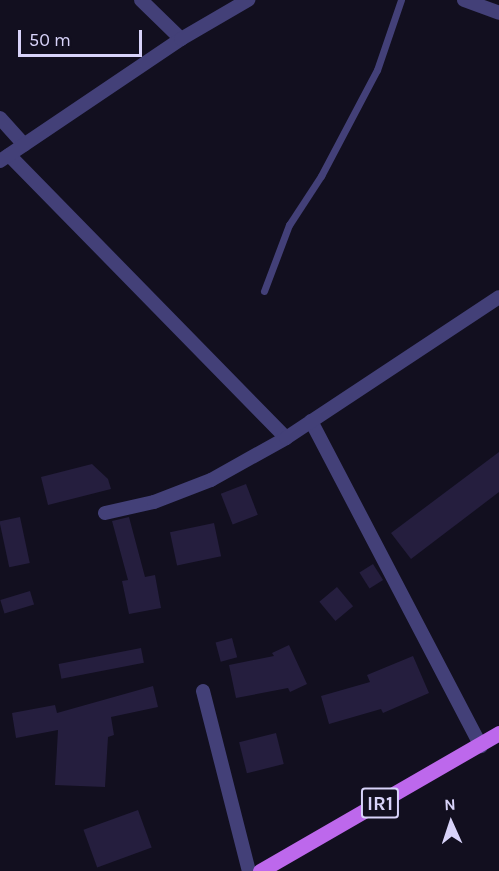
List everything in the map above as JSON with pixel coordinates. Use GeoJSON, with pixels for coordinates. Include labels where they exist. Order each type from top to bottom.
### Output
{"type":"FeatureCollection","features":[{"type":"Feature","properties":{"kind":"main road","name":"IR1"},"geometry":{"type":"LineString","coordinates":[[260,871],[481,746],[499,733]]}},
{"type":"Feature","properties":{"kind":"street"},"geometry":{"type":"LineString","coordinates":[[141,0],[181,39]]}},
{"type":"Feature","properties":{"kind":"street"},"geometry":{"type":"LineString","coordinates":[[248,0],[181,39],[5,158],[286,438]]}},
{"type":"Feature","properties":{"kind":"street"},"geometry":{"type":"LineString","coordinates":[[464,0],[499,13]]}},
{"type":"Feature","properties":{"kind":"street"},"geometry":{"type":"LineString","coordinates":[[0,118],[24,145]]}},
{"type":"Feature","properties":{"kind":"street"},"geometry":{"type":"LineString","coordinates":[[105,513],[154,502],[211,480],[286,438],[499,297]]}},
{"type":"Feature","properties":{"kind":"street"},"geometry":{"type":"LineString","coordinates":[[311,421],[481,746]]}},
{"type":"Feature","properties":{"kind":"street"},"geometry":{"type":"LineString","coordinates":[[202,691],[249,871]]}},
{"type":"Feature","properties":{"kind":"lane"},"geometry":{"type":"LineString","coordinates":[[264,291],[289,225],[321,176],[377,70],[400,0]]}},
{"type":"Feature","properties":{"kind":"building"},"geometry":{"type":"Polygon","coordinates":[[[499,452],[499,492],[411,559],[391,533],[499,452]]]}},
{"type":"Feature","properties":{"kind":"building"},"geometry":{"type":"Polygon","coordinates":[[[92,464],[108,479],[111,489],[48,505],[41,477],[92,464]]]}},
{"type":"Feature","properties":{"kind":"building"},"geometry":{"type":"Polygon","coordinates":[[[246,484],[258,515],[233,524],[221,494],[246,484]]]}},
{"type":"Feature","properties":{"kind":"building"},"geometry":{"type":"Polygon","coordinates":[[[20,517],[30,563],[9,567],[0,521],[20,517]]]}},
{"type":"Feature","properties":{"kind":"building"},"geometry":{"type":"Polygon","coordinates":[[[129,517],[145,577],[155,575],[161,608],[129,614],[122,581],[128,580],[112,521],[129,517]]]}},
{"type":"Feature","properties":{"kind":"building"},"geometry":{"type":"Polygon","coordinates":[[[214,523],[221,556],[177,566],[170,532],[214,523]]]}},
{"type":"Feature","properties":{"kind":"building"},"geometry":{"type":"Polygon","coordinates":[[[373,564],[383,580],[369,589],[359,572],[373,564]]]}},
{"type":"Feature","properties":{"kind":"building"},"geometry":{"type":"Polygon","coordinates":[[[337,587],[353,606],[335,621],[319,602],[337,587]]]}},
{"type":"Feature","properties":{"kind":"building"},"geometry":{"type":"Polygon","coordinates":[[[30,591],[34,604],[4,613],[0,600],[30,591]]]}},
{"type":"Feature","properties":{"kind":"building"},"geometry":{"type":"Polygon","coordinates":[[[232,638],[237,657],[221,662],[216,642],[232,638]]]}},
{"type":"Feature","properties":{"kind":"building"},"geometry":{"type":"Polygon","coordinates":[[[289,645],[307,684],[290,692],[288,688],[236,698],[229,665],[274,656],[272,653],[289,645]]]}},
{"type":"Feature","properties":{"kind":"building"},"geometry":{"type":"Polygon","coordinates":[[[141,648],[144,663],[61,679],[59,664],[141,648]]]}},
{"type":"Feature","properties":{"kind":"building"},"geometry":{"type":"Polygon","coordinates":[[[413,656],[429,693],[383,713],[381,709],[329,724],[321,696],[370,682],[367,675],[413,656]]]}},
{"type":"Feature","properties":{"kind":"building"},"geometry":{"type":"Polygon","coordinates":[[[153,686],[158,707],[111,717],[114,735],[108,737],[105,787],[55,785],[58,730],[16,738],[12,713],[55,705],[57,713],[153,686]]]}},
{"type":"Feature","properties":{"kind":"building"},"geometry":{"type":"Polygon","coordinates":[[[276,733],[284,764],[247,773],[239,742],[276,733]]]}},
{"type":"Feature","properties":{"kind":"building"},"geometry":{"type":"Polygon","coordinates":[[[138,810],[152,848],[97,867],[83,830],[138,810]]]}}]}
